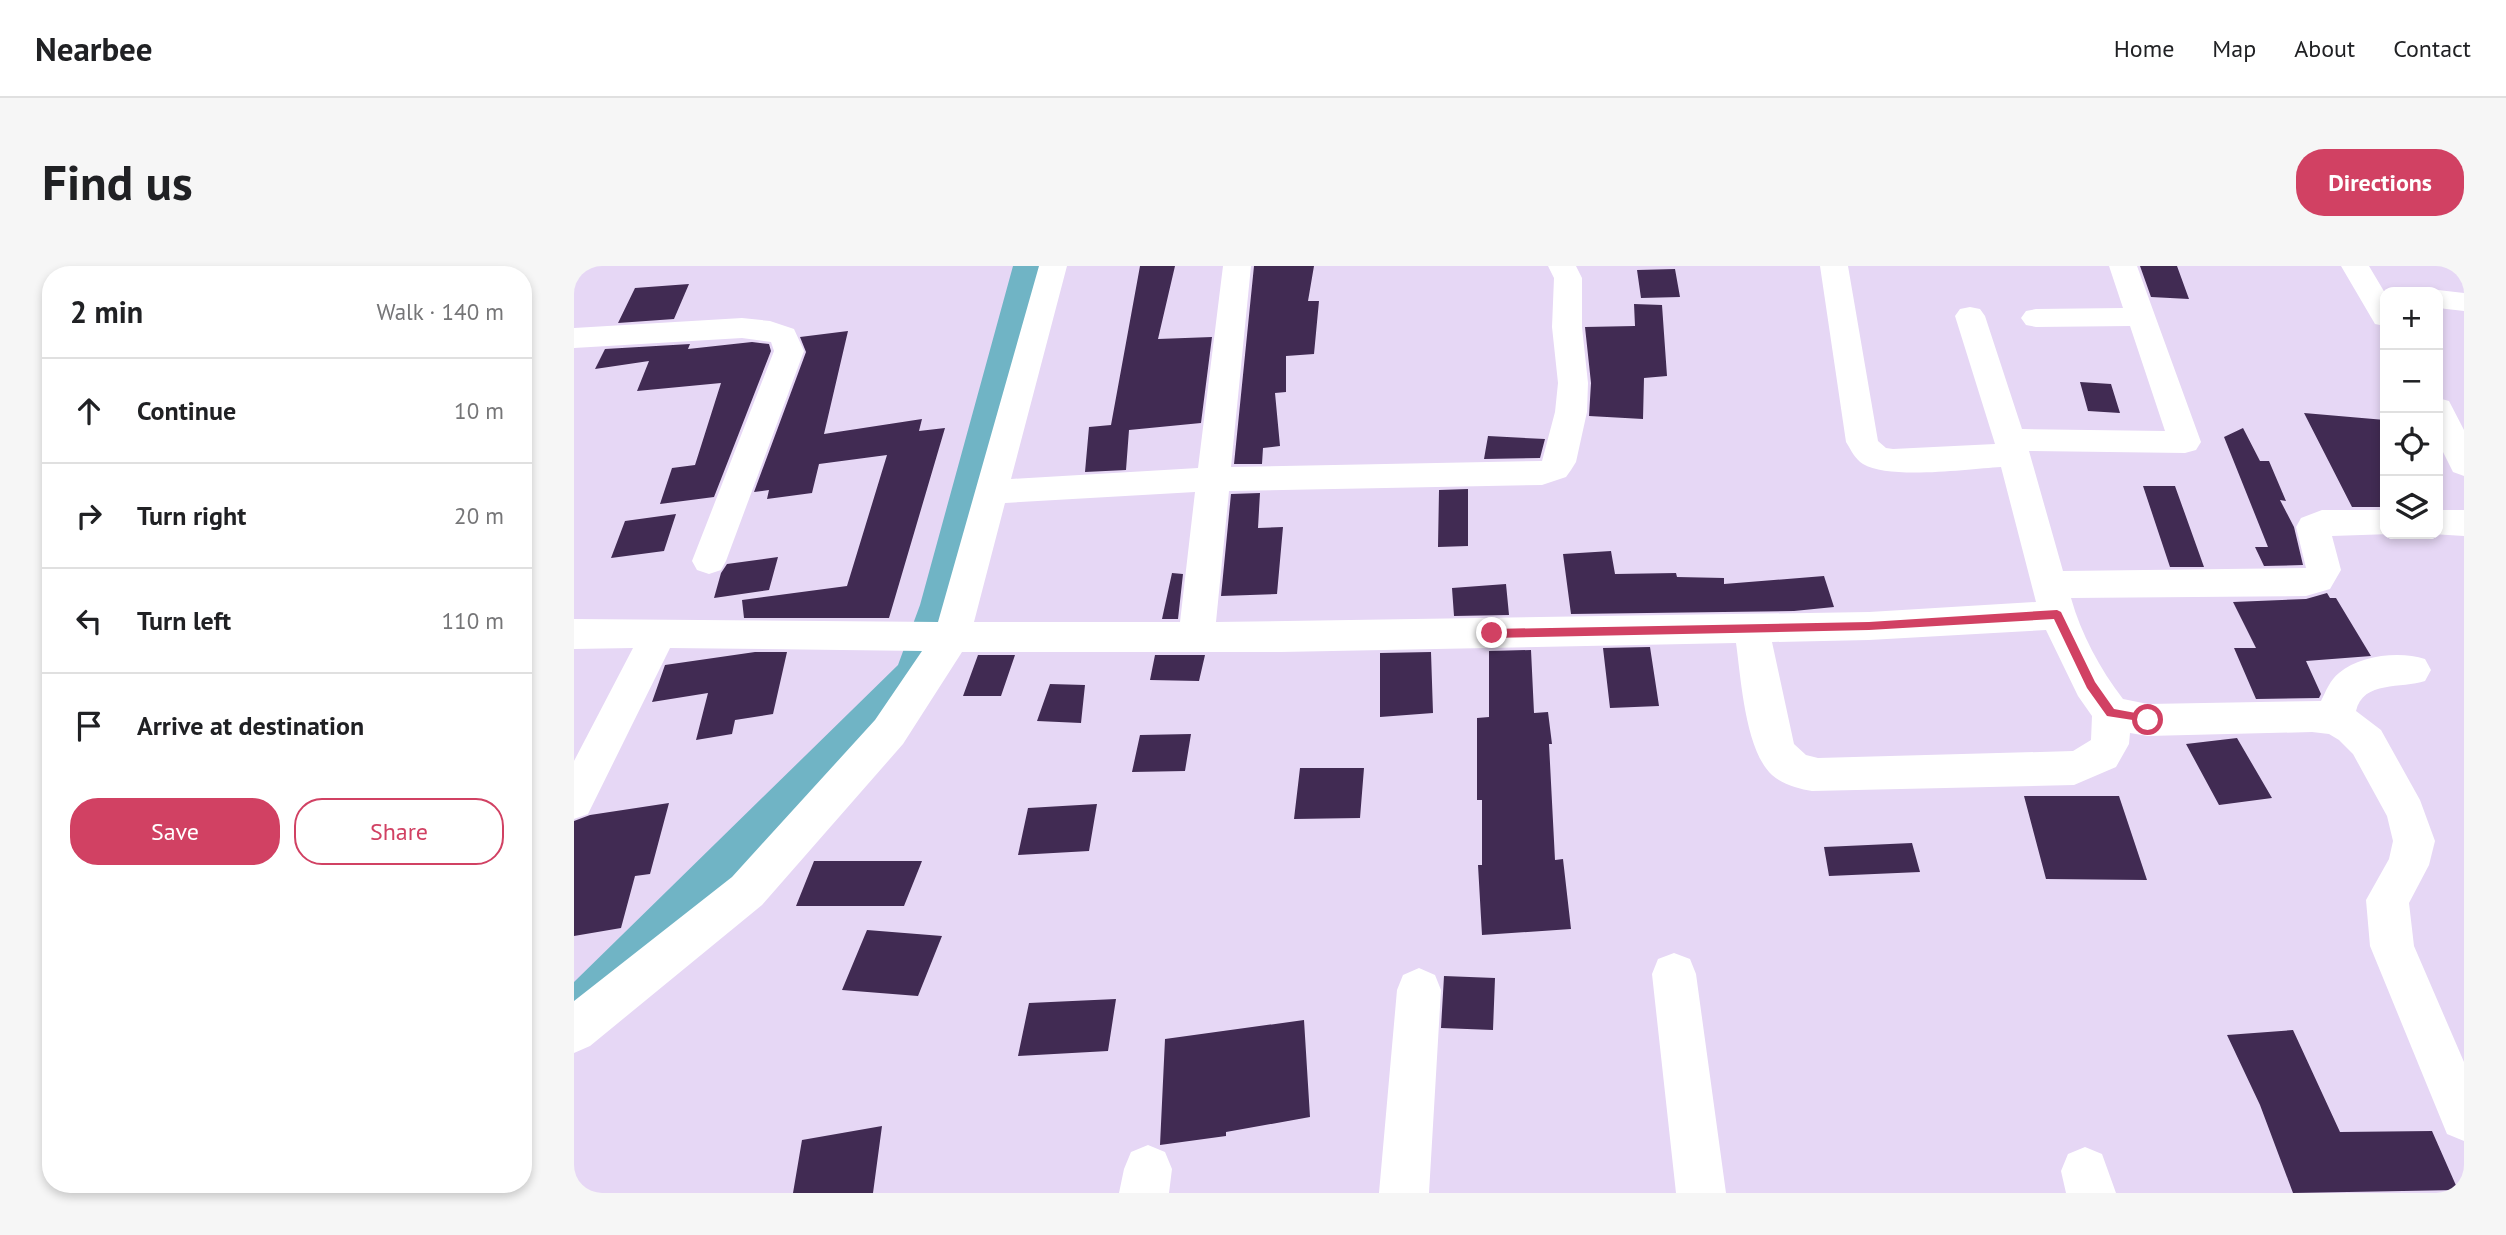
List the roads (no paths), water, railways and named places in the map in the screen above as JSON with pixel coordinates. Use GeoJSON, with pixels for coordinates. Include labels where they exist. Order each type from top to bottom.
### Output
{"type":"FeatureCollection","features":[{"type":"Feature","properties":{"kind":"street"},"geometry":{"type":"LineString","coordinates":[[574,1030],[747,891],[889,732],[935,637],[990,492],[1053,266]]}},
{"type":"Feature","properties":{"kind":"street"},"geometry":{"type":"LineString","coordinates":[[1196,638],[1237,266]]}},
{"type":"Feature","properties":{"kind":"street"},"geometry":{"type":"LineString","coordinates":[[990,492],[1214,478],[1542,473],[1554,469],[1560,461],[1571,412],[1573,383],[1567,327],[1568,278],[1562,266]]}},
{"type":"Feature","properties":{"kind":"street"},"geometry":{"type":"LineString","coordinates":[[1834,266],[1862,442],[1867,452],[1876,459],[1893,461],[2011,447],[2185,442],[2123,266]]}},
{"type":"Feature","properties":{"kind":"street"},"geometry":{"type":"LineString","coordinates":[[2355,266],[2380,302]]}},
{"type":"Feature","properties":{"kind":"street"},"geometry":{"type":"LineString","coordinates":[[2443,300],[2464,302]]}},
{"type":"Feature","properties":{"kind":"street"},"geometry":{"type":"LineString","coordinates":[[1751,627],[1772,734],[1780,757],[1798,771],[1818,775],[2074,768],[2101,758],[2112,742],[2111,713],[2091,685],[2053,600],[2011,447],[1970,316]]}},
{"type":"Feature","properties":{"kind":"street"},"geometry":{"type":"LineString","coordinates":[[2036,318],[2142,317]]}},
{"type":"Feature","properties":{"kind":"street"},"geometry":{"type":"LineString","coordinates":[[574,338],[742,328],[770,331],[785,336],[789,351],[709,561]]}},
{"type":"Feature","properties":{"kind":"street"},"geometry":{"type":"LineString","coordinates":[[2443,403],[2464,407]]}},
{"type":"Feature","properties":{"kind":"street"},"geometry":{"type":"LineString","coordinates":[[2440,413],[2464,464]]}},
{"type":"Feature","properties":{"kind":"street"},"geometry":{"type":"LineString","coordinates":[[574,634],[659,632],[1196,638],[1869,626],[2053,600],[2306,582],[2318,579],[2324,570],[2313,527],[2322,523],[2380,523]]}},
{"type":"Feature","properties":{"kind":"street"},"geometry":{"type":"LineString","coordinates":[[2443,523],[2464,523]]}},
{"type":"Feature","properties":{"kind":"street"},"geometry":{"type":"LineString","coordinates":[[574,801],[659,632]]}},
{"type":"Feature","properties":{"kind":"street"},"geometry":{"type":"LineString","coordinates":[[2335,718],[2338,702],[2352,681],[2382,671],[2412,670]]}},
{"type":"Feature","properties":{"kind":"street"},"geometry":{"type":"LineString","coordinates":[[2111,713],[2148,720],[2312,716],[2335,718],[2353,728],[2367,742],[2406,813],[2414,841],[2408,864],[2387,900],[2392,946],[2464,1117]]}},
{"type":"Feature","properties":{"kind":"street"},"geometry":{"type":"LineString","coordinates":[[1674,974],[1701,1193]]}},
{"type":"Feature","properties":{"kind":"street"},"geometry":{"type":"LineString","coordinates":[[1404,1193],[1419,990]]}},
{"type":"Feature","properties":{"kind":"waterway"},"geometry":{"type":"LineString","coordinates":[[574,1013],[913,674],[938,605],[1027,266]]}}]}
